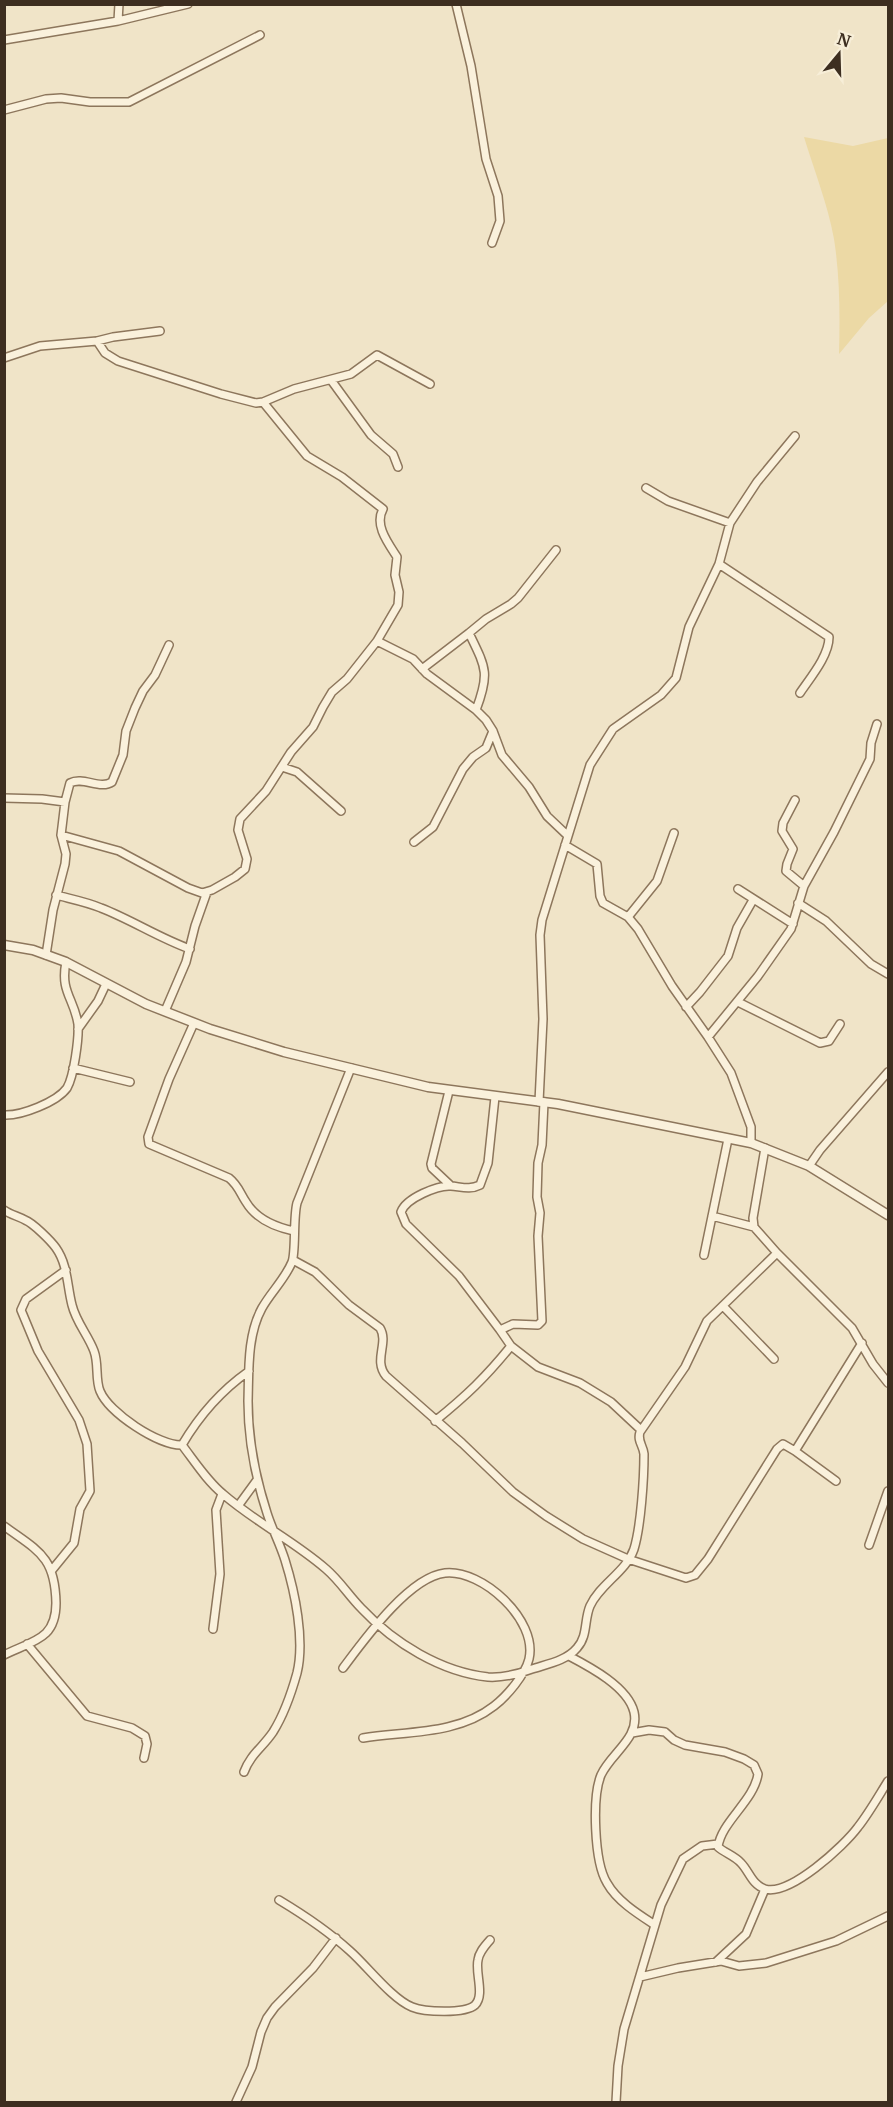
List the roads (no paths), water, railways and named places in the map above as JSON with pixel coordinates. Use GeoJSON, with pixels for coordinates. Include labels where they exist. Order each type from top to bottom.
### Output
{"type":"FeatureCollection","features":[{"type":"Feature","properties":{"kind":"street"},"geometry":{"type":"LineString","coordinates":[[118,21],[119,4]]}},
{"type":"Feature","properties":{"kind":"street"},"geometry":{"type":"LineString","coordinates":[[4,40],[118,21],[188,4]]}},
{"type":"Feature","properties":{"kind":"street"},"geometry":{"type":"LineString","coordinates":[[456,4],[471,66],[486,159],[498,196],[500,221],[492,243]]}},
{"type":"Feature","properties":{"kind":"street"},"geometry":{"type":"LineString","coordinates":[[4,110],[46,99],[61,98],[90,102],[129,102],[260,35]]}},
{"type":"Feature","properties":{"kind":"street"},"geometry":{"type":"LineString","coordinates":[[4,358],[33,347],[97,341],[160,331]]}},
{"type":"Feature","properties":{"kind":"street"},"geometry":{"type":"LineString","coordinates":[[97,341],[105,353],[118,361],[256,403],[294,389],[351,374],[377,355],[430,384]]}},
{"type":"Feature","properties":{"kind":"street"},"geometry":{"type":"LineString","coordinates":[[331,380],[371,435],[393,454],[398,466]]}},
{"type":"Feature","properties":{"kind":"street"},"geometry":{"type":"LineString","coordinates":[[61,835],[119,852],[195,892],[207,892],[235,877],[247,866],[247,855],[239,836],[238,823],[266,791],[291,752],[315,724],[322,706],[332,692],[350,675],[377,641],[396,610],[399,592],[395,575],[397,557],[388,544],[380,524],[382,509],[342,477],[307,456],[263,402]]}},
{"type":"Feature","properties":{"kind":"street"},"geometry":{"type":"LineString","coordinates":[[500,1330],[513,1324],[538,1325],[542,1321],[538,1236],[540,1212],[537,1197],[537,1163],[542,1145],[543,1019],[540,935],[547,902],[588,770],[613,729],[667,690],[676,678],[689,627],[719,564],[730,523],[757,482],[795,436]]}},
{"type":"Feature","properties":{"kind":"street"},"geometry":{"type":"LineString","coordinates":[[645,488],[668,501],[730,523]]}},
{"type":"Feature","properties":{"kind":"street"},"geometry":{"type":"LineString","coordinates":[[422,669],[486,619],[518,598],[556,550]]}},
{"type":"Feature","properties":{"kind":"street"},"geometry":{"type":"LineString","coordinates":[[719,564],[829,637],[823,655],[800,693]]}},
{"type":"Feature","properties":{"kind":"street"},"geometry":{"type":"LineString","coordinates":[[470,633],[482,658],[486,673],[476,710]]}},
{"type":"Feature","properties":{"kind":"street"},"geometry":{"type":"LineString","coordinates":[[377,641],[413,659],[443,687],[476,710],[486,720],[493,730],[500,753],[529,787],[548,816],[567,835]]}},
{"type":"Feature","properties":{"kind":"street"},"geometry":{"type":"LineString","coordinates":[[46,955],[56,896],[66,858],[61,835],[70,783],[74,780],[106,785],[112,782],[123,755],[127,726],[143,691],[155,675],[169,645]]}},
{"type":"Feature","properties":{"kind":"street"},"geometry":{"type":"LineString","coordinates":[[708,1037],[774,956],[793,924],[804,886],[870,759],[871,743],[877,724]]}},
{"type":"Feature","properties":{"kind":"street"},"geometry":{"type":"LineString","coordinates":[[414,842],[433,827],[463,769],[473,757],[486,748],[493,730]]}},
{"type":"Feature","properties":{"kind":"street"},"geometry":{"type":"LineString","coordinates":[[486,748],[500,753]]}},
{"type":"Feature","properties":{"kind":"street"},"geometry":{"type":"LineString","coordinates":[[282,768],[297,772],[341,811]]}},
{"type":"Feature","properties":{"kind":"street"},"geometry":{"type":"LineString","coordinates":[[4,798],[65,802]]}},
{"type":"Feature","properties":{"kind":"street"},"geometry":{"type":"LineString","coordinates":[[795,800],[783,823],[782,831],[793,849],[786,864],[786,871],[804,886]]}},
{"type":"Feature","properties":{"kind":"street"},"geometry":{"type":"LineString","coordinates":[[628,917],[657,881],[674,833]]}},
{"type":"Feature","properties":{"kind":"street"},"geometry":{"type":"LineString","coordinates":[[565,845],[597,864],[600,896],[603,903],[628,917],[638,929],[686,1007],[708,1037],[735,1082],[751,1127],[751,1143]]}},
{"type":"Feature","properties":{"kind":"street"},"geometry":{"type":"LineString","coordinates":[[738,889],[793,924]]}},
{"type":"Feature","properties":{"kind":"street"},"geometry":{"type":"LineString","coordinates":[[165,1011],[186,963],[195,926],[207,892]]}},
{"type":"Feature","properties":{"kind":"street"},"geometry":{"type":"LineString","coordinates":[[56,896],[102,908],[170,942],[190,949]]}},
{"type":"Feature","properties":{"kind":"street"},"geometry":{"type":"LineString","coordinates":[[686,1007],[728,956],[737,928],[753,900]]}},
{"type":"Feature","properties":{"kind":"street"},"geometry":{"type":"LineString","coordinates":[[798,903],[817,914],[846,938],[871,964],[888,974]]}},
{"type":"Feature","properties":{"kind":"street"},"geometry":{"type":"LineString","coordinates":[[4,945],[22,948],[66,962],[132,998],[194,1023],[284,1052],[449,1091],[542,1102],[751,1143],[809,1166],[888,1215]]}},
{"type":"Feature","properties":{"kind":"street"},"geometry":{"type":"LineString","coordinates":[[4,1116],[26,1112],[60,1095],[68,1086],[73,1068],[78,1029],[76,1016],[64,983],[66,962]]}},
{"type":"Feature","properties":{"kind":"street"},"geometry":{"type":"LineString","coordinates":[[78,1029],[106,984]]}},
{"type":"Feature","properties":{"kind":"street"},"geometry":{"type":"LineString","coordinates":[[738,1002],[820,1043],[829,1041],[840,1024]]}},
{"type":"Feature","properties":{"kind":"street"},"geometry":{"type":"LineString","coordinates":[[194,1023],[169,1079],[148,1137],[149,1144],[229,1179],[237,1185],[247,1204],[255,1213],[275,1226],[294,1231]]}},
{"type":"Feature","properties":{"kind":"street"},"geometry":{"type":"LineString","coordinates":[[73,1068],[130,1082]]}},
{"type":"Feature","properties":{"kind":"street"},"geometry":{"type":"LineString","coordinates":[[244,1772],[248,1760],[268,1738],[278,1721],[296,1674],[299,1656],[299,1635],[285,1560],[256,1480],[250,1450],[249,1371],[252,1333],[258,1316],[293,1260],[297,1203],[351,1068]]}},
{"type":"Feature","properties":{"kind":"street"},"geometry":{"type":"LineString","coordinates":[[809,1166],[820,1150],[888,1072]]}},
{"type":"Feature","properties":{"kind":"street"},"geometry":{"type":"LineString","coordinates":[[449,1091],[431,1164],[432,1168],[450,1185],[459,1188],[478,1187],[482,1183],[488,1163],[495,1097]]}},
{"type":"Feature","properties":{"kind":"street"},"geometry":{"type":"LineString","coordinates":[[704,1255],[728,1139]]}},
{"type":"Feature","properties":{"kind":"street"},"geometry":{"type":"LineString","coordinates":[[754,1227],[753,1218],[765,1148]]}},
{"type":"Feature","properties":{"kind":"street"},"geometry":{"type":"LineString","coordinates":[[450,1185],[432,1189],[409,1200],[402,1208],[403,1217],[414,1233],[459,1276],[511,1346],[538,1367],[580,1383],[611,1402],[641,1430]]}},
{"type":"Feature","properties":{"kind":"street"},"geometry":{"type":"LineString","coordinates":[[4,1210],[33,1225],[56,1247],[66,1270],[73,1309],[94,1350],[98,1382],[104,1398],[121,1415],[152,1437],[167,1444],[182,1445],[222,1494],[325,1568],[377,1624],[415,1650],[452,1669],[489,1677],[522,1672],[569,1656],[576,1650],[585,1636],[590,1605],[633,1550],[639,1527],[644,1455],[639,1436],[641,1430],[685,1367],[707,1321],[777,1253]]}},
{"type":"Feature","properties":{"kind":"street"},"geometry":{"type":"LineString","coordinates":[[712,1216],[754,1227],[777,1253],[841,1315],[888,1383]]}},
{"type":"Feature","properties":{"kind":"street"},"geometry":{"type":"LineString","coordinates":[[293,1260],[315,1272],[349,1305],[380,1328],[383,1333],[379,1363],[382,1372],[513,1492],[583,1539],[628,1559],[686,1578],[696,1575],[777,1449],[783,1444],[836,1481]]}},
{"type":"Feature","properties":{"kind":"street"},"geometry":{"type":"LineString","coordinates":[[52,1570],[74,1543],[80,1509],[90,1491],[87,1444],[79,1420],[38,1351],[21,1310],[26,1299],[66,1270]]}},
{"type":"Feature","properties":{"kind":"street"},"geometry":{"type":"LineString","coordinates":[[723,1306],[774,1359]]}},
{"type":"Feature","properties":{"kind":"street"},"geometry":{"type":"LineString","coordinates":[[795,1451],[862,1343]]}},
{"type":"Feature","properties":{"kind":"street"},"geometry":{"type":"LineString","coordinates":[[435,1421],[469,1394],[511,1346]]}},
{"type":"Feature","properties":{"kind":"street"},"geometry":{"type":"LineString","coordinates":[[182,1445],[216,1399],[249,1371]]}},
{"type":"Feature","properties":{"kind":"street"},"geometry":{"type":"LineString","coordinates":[[238,1506],[256,1480]]}},
{"type":"Feature","properties":{"kind":"street"},"geometry":{"type":"LineString","coordinates":[[869,1545],[888,1491]]}},
{"type":"Feature","properties":{"kind":"street"},"geometry":{"type":"LineString","coordinates":[[213,1629],[220,1574],[216,1510],[222,1494]]}},
{"type":"Feature","properties":{"kind":"street"},"geometry":{"type":"LineString","coordinates":[[4,1526],[39,1551],[52,1570],[56,1586],[56,1608],[52,1626],[46,1634],[4,1655]]}},
{"type":"Feature","properties":{"kind":"street"},"geometry":{"type":"LineString","coordinates":[[343,1668],[382,1616],[429,1578],[445,1573],[473,1578],[498,1594],[519,1619],[528,1636],[529,1658],[515,1686],[494,1707],[453,1727],[363,1738]]}},
{"type":"Feature","properties":{"kind":"street"},"geometry":{"type":"LineString","coordinates":[[27,1644],[87,1716],[132,1728],[145,1736],[147,1744],[144,1758]]}},
{"type":"Feature","properties":{"kind":"street"},"geometry":{"type":"LineString","coordinates":[[569,1656],[597,1672],[622,1692],[634,1711],[635,1722],[632,1733],[601,1774],[596,1793],[597,1834],[607,1884],[636,1913],[655,1925]]}},
{"type":"Feature","properties":{"kind":"street"},"geometry":{"type":"LineString","coordinates":[[632,1733],[661,1730],[685,1745],[735,1755],[753,1765],[758,1774],[756,1784],[718,1844],[720,1849],[739,1861],[755,1882],[765,1889],[788,1887],[810,1874],[856,1830],[888,1781]]}},
{"type":"Feature","properties":{"kind":"street"},"geometry":{"type":"LineString","coordinates":[[616,2103],[621,2043],[661,1905],[683,1859],[702,1846],[718,1844]]}},
{"type":"Feature","properties":{"kind":"street"},"geometry":{"type":"LineString","coordinates":[[716,1962],[746,1934],[765,1889]]}},
{"type":"Feature","properties":{"kind":"street"},"geometry":{"type":"LineString","coordinates":[[279,1900],[336,1938],[394,1995],[405,2004],[419,2009],[444,2011],[469,2008],[476,2004],[479,1991],[476,1969],[478,1957],[490,1940]]}},
{"type":"Feature","properties":{"kind":"street"},"geometry":{"type":"LineString","coordinates":[[640,1977],[654,1972],[716,1962],[739,1965],[766,1963],[836,1941],[888,1916]]}},
{"type":"Feature","properties":{"kind":"street"},"geometry":{"type":"LineString","coordinates":[[236,2103],[252,2067],[267,2018],[313,1968],[336,1938]]}}]}
